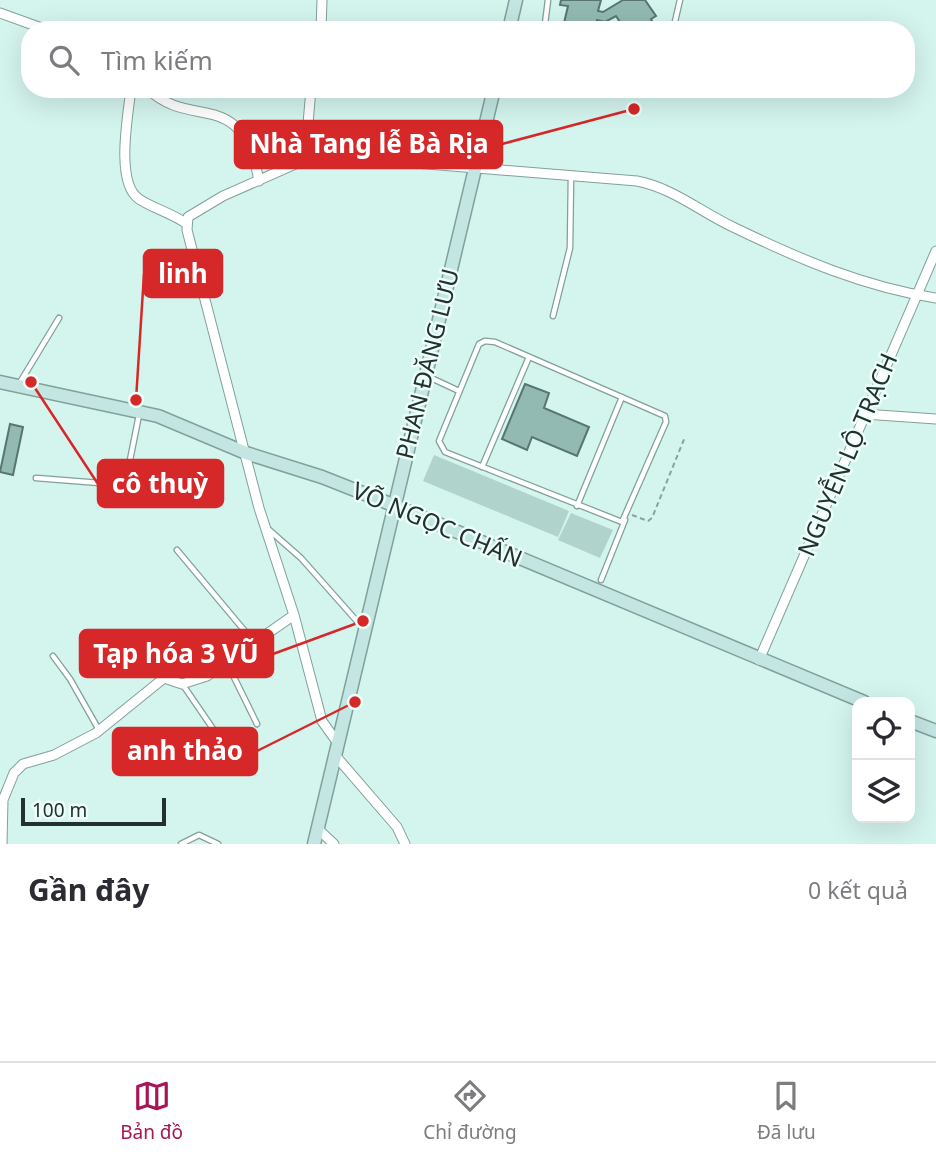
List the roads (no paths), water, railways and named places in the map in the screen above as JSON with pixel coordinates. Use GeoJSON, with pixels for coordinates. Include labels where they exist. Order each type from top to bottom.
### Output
{"type":"FeatureCollection","features":[{"type":"Feature","properties":{"kind":"street"},"geometry":{"type":"LineString","coordinates":[[321,21],[322,0]]}},
{"type":"Feature","properties":{"kind":"street"},"geometry":{"type":"LineString","coordinates":[[511,21],[516,0]]}},
{"type":"Feature","properties":{"kind":"street"},"geometry":{"type":"LineString","coordinates":[[0,13],[22,21]]}},
{"type":"Feature","properties":{"kind":"street"},"geometry":{"type":"LineString","coordinates":[[130,98],[125,158],[131,191],[137,198],[173,214],[187,224]]}},
{"type":"Feature","properties":{"kind":"street"},"geometry":{"type":"LineString","coordinates":[[163,98],[207,111],[234,125],[252,151],[259,181]]}},
{"type":"Feature","properties":{"kind":"street"},"geometry":{"type":"LineString","coordinates":[[310,98],[307,135],[324,156]]}},
{"type":"Feature","properties":{"kind":"street","name":"PHAN ĐĂNG LƯU"},"geometry":{"type":"LineString","coordinates":[[314,844],[363,629],[492,98]]}},
{"type":"Feature","properties":{"kind":"street"},"geometry":{"type":"LineString","coordinates":[[405,844],[397,827],[336,748],[322,721],[293,615],[264,526],[187,224],[188,217],[211,203],[316,155],[570,175],[658,185],[731,226],[807,261],[873,286],[936,298]]}},
{"type":"Feature","properties":{"kind":"street","name":"NGUYỄN LỘ TRẠCH"},"geometry":{"type":"LineString","coordinates":[[759,660],[936,251]]}},
{"type":"Feature","properties":{"kind":"street","name":"VÕ NGỌC CHẤN"},"geometry":{"type":"LineString","coordinates":[[0,382],[19,384],[172,420],[246,453],[322,477],[393,505],[852,697]]}},
{"type":"Feature","properties":{"kind":"street"},"geometry":{"type":"LineString","coordinates":[[864,414],[936,419]]}},
{"type":"Feature","properties":{"kind":"street"},"geometry":{"type":"LineString","coordinates":[[2,844],[3,800],[14,773],[23,764],[54,755],[99,731],[164,678],[182,684],[207,676],[293,615]]}},
{"type":"Feature","properties":{"kind":"street"},"geometry":{"type":"LineString","coordinates":[[915,723],[936,732]]}},
{"type":"Feature","properties":{"kind":"street"},"geometry":{"type":"LineString","coordinates":[[317,829],[334,844]]}},
{"type":"Feature","properties":{"kind":"lane"},"geometry":{"type":"LineString","coordinates":[[545,21],[548,0]]}},
{"type":"Feature","properties":{"kind":"lane"},"geometry":{"type":"LineString","coordinates":[[675,21],[680,0]]}},
{"type":"Feature","properties":{"kind":"lane"},"geometry":{"type":"LineString","coordinates":[[553,316],[570,248],[570,175]]}},
{"type":"Feature","properties":{"kind":"lane"},"geometry":{"type":"LineString","coordinates":[[19,384],[59,318]]}},
{"type":"Feature","properties":{"kind":"lane"},"geometry":{"type":"LineString","coordinates":[[601,580],[666,422],[665,416],[495,342],[479,344],[439,442],[445,452],[617,522],[627,516]]}},
{"type":"Feature","properties":{"kind":"lane"},"geometry":{"type":"LineString","coordinates":[[482,467],[529,357]]}},
{"type":"Feature","properties":{"kind":"lane"},"geometry":{"type":"LineString","coordinates":[[425,374],[459,391]]}},
{"type":"Feature","properties":{"kind":"lane"},"geometry":{"type":"LineString","coordinates":[[577,506],[622,397]]}},
{"type":"Feature","properties":{"kind":"lane"},"geometry":{"type":"LineString","coordinates":[[36,478],[125,485],[139,411]]}},
{"type":"Feature","properties":{"kind":"lane"},"geometry":{"type":"LineString","coordinates":[[264,526],[301,558],[363,629]]}},
{"type":"Feature","properties":{"kind":"lane"},"geometry":{"type":"LineString","coordinates":[[177,550],[255,643]]}},
{"type":"Feature","properties":{"kind":"lane"},"geometry":{"type":"LineString","coordinates":[[53,656],[99,731]]}},
{"type":"Feature","properties":{"kind":"lane"},"geometry":{"type":"LineString","coordinates":[[227,663],[257,724]]}},
{"type":"Feature","properties":{"kind":"lane"},"geometry":{"type":"LineString","coordinates":[[182,684],[233,758]]}},
{"type":"Feature","properties":{"kind":"lane"},"geometry":{"type":"LineString","coordinates":[[181,844],[199,835],[218,844]]}},
{"type":"Feature","properties":{"kind":"place","name":"Nhà Tang lễ Bà Rịa"},"geometry":{"type":"Point","coordinates":[634,109]}},
{"type":"Feature","properties":{"kind":"place","name":"cô thuỳ"},"geometry":{"type":"Point","coordinates":[31,382]}},
{"type":"Feature","properties":{"kind":"place","name":"linh"},"geometry":{"type":"Point","coordinates":[136,400]}},
{"type":"Feature","properties":{"kind":"place","name":"Tạp hóa 3 VŨ"},"geometry":{"type":"Point","coordinates":[363,621]}},
{"type":"Feature","properties":{"kind":"place","name":"anh thảo"},"geometry":{"type":"Point","coordinates":[355,702]}}]}
